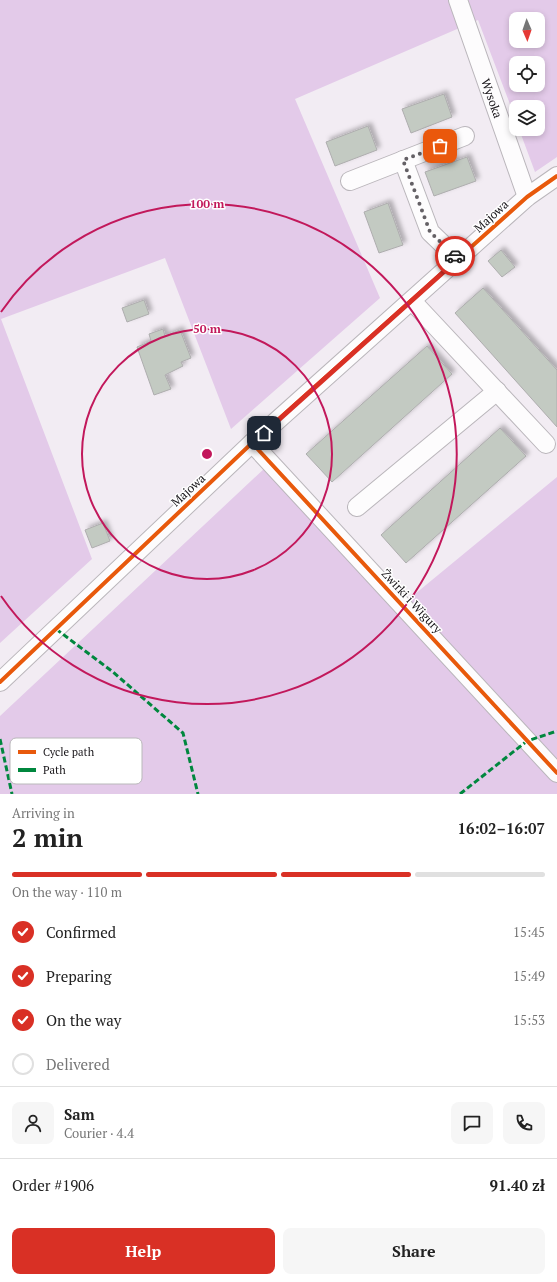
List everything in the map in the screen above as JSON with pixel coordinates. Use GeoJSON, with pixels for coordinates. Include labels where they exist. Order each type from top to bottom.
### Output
{"type":"FeatureCollection","features":[{"type":"Feature","properties":{"kind":"street","name":"Wysoka"},"geometry":{"type":"LineString","coordinates":[[458,0],[527,197]]}},
{"type":"Feature","properties":{"kind":"street"},"geometry":{"type":"LineString","coordinates":[[350,181],[465,136]]}},
{"type":"Feature","properties":{"kind":"street"},"geometry":{"type":"LineString","coordinates":[[403,160],[430,232],[458,259]]}},
{"type":"Feature","properties":{"kind":"street","name":"Majowa"},"geometry":{"type":"LineString","coordinates":[[0,682],[252,443],[527,197],[557,176]]}},
{"type":"Feature","properties":{"kind":"street"},"geometry":{"type":"LineString","coordinates":[[412,301],[546,444]]}},
{"type":"Feature","properties":{"kind":"street"},"geometry":{"type":"LineString","coordinates":[[357,507],[497,391]]}},
{"type":"Feature","properties":{"kind":"street","name":"Żwirki i Wigury"},"geometry":{"type":"LineString","coordinates":[[252,443],[557,773]]}},
{"type":"Feature","properties":{"kind":"shaded area"},"geometry":{"type":"Polygon","coordinates":[[[0,0],[557,0],[557,157],[535,172],[522,136],[545,136],[545,100],[509,100],[509,102],[478,20],[295,99],[380,298],[231,429],[165,258],[1,319],[92,559],[0,643],[0,0]]]}},
{"type":"Feature","properties":{"kind":"shaded area"},"geometry":{"type":"Polygon","coordinates":[[[266,467],[398,608],[557,477],[557,794],[0,794],[0,716],[266,467]]]}},
{"type":"Feature","properties":{"kind":"building"},"geometry":{"type":"Polygon","coordinates":[[[444,94],[452,117],[411,133],[402,109],[444,94]]]}},
{"type":"Feature","properties":{"kind":"building"},"geometry":{"type":"Polygon","coordinates":[[[368,126],[377,150],[335,166],[326,142],[368,126]]]}},
{"type":"Feature","properties":{"kind":"building"},"geometry":{"type":"Polygon","coordinates":[[[467,157],[476,181],[434,196],[425,172],[467,157]]]}},
{"type":"Feature","properties":{"kind":"building"},"geometry":{"type":"Polygon","coordinates":[[[388,203],[403,245],[379,253],[364,212],[388,203]]]}},
{"type":"Feature","properties":{"kind":"building"},"geometry":{"type":"Polygon","coordinates":[[[501,250],[515,267],[502,277],[488,261],[501,250]]]}},
{"type":"Feature","properties":{"kind":"building"},"geometry":{"type":"Polygon","coordinates":[[[483,288],[557,370],[557,427],[455,313],[483,288]]]}},
{"type":"Feature","properties":{"kind":"building"},"geometry":{"type":"Polygon","coordinates":[[[144,300],[149,314],[127,322],[122,308],[144,300]]]}},
{"type":"Feature","properties":{"kind":"building"},"geometry":{"type":"Polygon","coordinates":[[[163,329],[165,336],[180,330],[191,358],[181,362],[183,366],[165,375],[171,389],[154,395],[137,347],[151,341],[149,334],[163,329]]]}},
{"type":"Feature","properties":{"kind":"building"},"geometry":{"type":"Polygon","coordinates":[[[427,346],[452,374],[332,482],[306,454],[427,346]]]}},
{"type":"Feature","properties":{"kind":"building"},"geometry":{"type":"Polygon","coordinates":[[[500,428],[526,456],[406,563],[381,535],[500,428]]]}},
{"type":"Feature","properties":{"kind":"building"},"geometry":{"type":"Polygon","coordinates":[[[103,523],[110,541],[92,548],[85,530],[103,523]]]}},
{"type":"Feature","properties":{"kind":"marked path"},"geometry":{"type":"LineString","coordinates":[[56,629],[113,672],[183,733],[198,794]]}},
{"type":"Feature","properties":{"kind":"marked path"},"geometry":{"type":"LineString","coordinates":[[460,794],[527,741],[557,731]]}},
{"type":"Feature","properties":{"kind":"marked path"},"geometry":{"type":"LineString","coordinates":[[0,739],[12,794]]}},
{"type":"Feature","properties":{"kind":"cycle path"},"geometry":{"type":"LineString","coordinates":[[0,682],[252,443],[527,197],[557,176]]}},
{"type":"Feature","properties":{"kind":"cycle path"},"geometry":{"type":"LineString","coordinates":[[252,443],[557,773]]}},
{"type":"Feature","properties":{"kind":"way so far"},"geometry":{"type":"LineString","coordinates":[[440,146],[403,160],[430,232],[455,256]]}},
{"type":"Feature","properties":{"kind":"route"},"geometry":{"type":"LineString","coordinates":[[264,433],[458,259],[455,256]]}}]}
